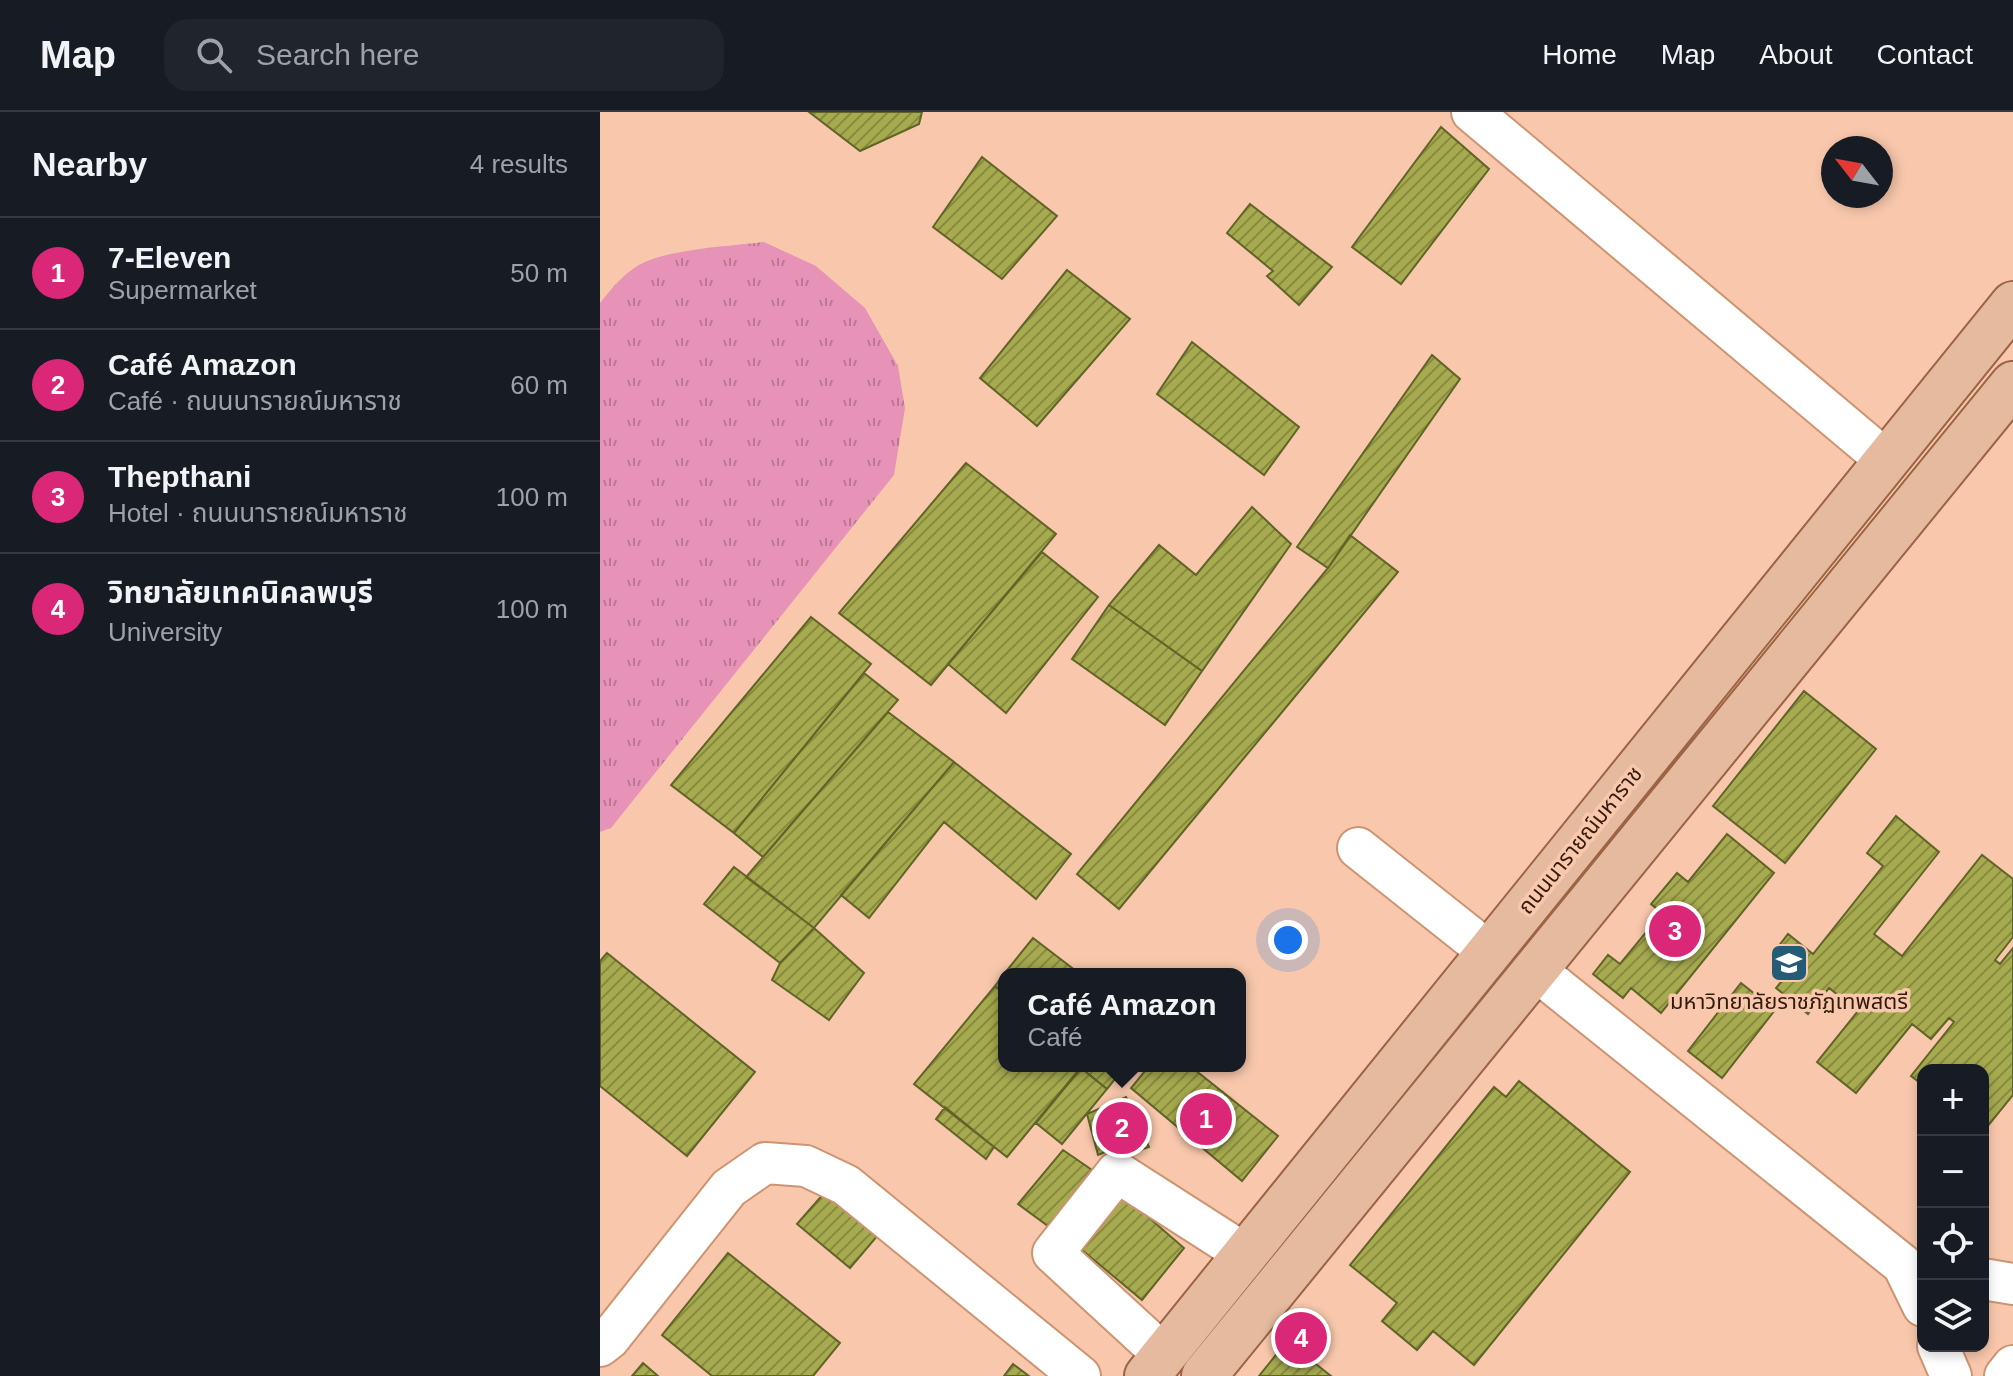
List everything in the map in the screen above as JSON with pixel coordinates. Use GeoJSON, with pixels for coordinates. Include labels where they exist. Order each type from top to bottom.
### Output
{"type":"FeatureCollection","features":[{"type":"Feature","properties":{"kind":"main road","name":"ถนนนารายณ์มหาราช"},"geometry":{"type":"LineString","coordinates":[[1155,1365],[2013,304]]}},
{"type":"Feature","properties":{"kind":"main road","name":"ถนนนารายณ์มหาราช"},"geometry":{"type":"LineString","coordinates":[[1204,1376],[2013,384]]}},
{"type":"Feature","properties":{"kind":"street"},"geometry":{"type":"LineString","coordinates":[[1472,112],[1887,461]]}},
{"type":"Feature","properties":{"kind":"street"},"geometry":{"type":"LineString","coordinates":[[1358,848],[1489,952]]}},
{"type":"Feature","properties":{"kind":"street"},"geometry":{"type":"LineString","coordinates":[[1534,969],[1913,1266]]}},
{"type":"Feature","properties":{"kind":"street"},"geometry":{"type":"LineString","coordinates":[[600,1346],[609,1339],[729,1188],[765,1163],[806,1166],[846,1185],[1080,1376]]}},
{"type":"Feature","properties":{"kind":"street"},"geometry":{"type":"LineString","coordinates":[[1155,1365],[1053,1253],[1117,1172],[1245,1254]]}},
{"type":"Feature","properties":{"kind":"street"},"geometry":{"type":"LineString","coordinates":[[1989,1280],[2013,1284]]}},
{"type":"Feature","properties":{"kind":"street"},"geometry":{"type":"LineString","coordinates":[[1941,1352],[1951,1376]]}},
{"type":"Feature","properties":{"kind":"street"},"geometry":{"type":"LineString","coordinates":[[2005,1376],[2013,1366]]}},
{"type":"Feature","properties":{"kind":"green space"},"geometry":{"type":"Polygon","coordinates":[[[764,242],[816,266],[865,308],[898,366],[905,408],[894,475],[611,828],[600,832],[600,303],[629,272],[653,259],[701,249],[764,242]]]}},
{"type":"Feature","properties":{"kind":"building"},"geometry":{"type":"Polygon","coordinates":[[[809,112],[922,112],[919,124],[860,151],[809,112]]]}},
{"type":"Feature","properties":{"kind":"building"},"geometry":{"type":"Polygon","coordinates":[[[1441,127],[1489,169],[1401,284],[1352,247],[1441,127]]]}},
{"type":"Feature","properties":{"kind":"building"},"geometry":{"type":"Polygon","coordinates":[[[982,157],[1057,216],[1002,279],[933,227],[982,157]]]}},
{"type":"Feature","properties":{"kind":"building"},"geometry":{"type":"Polygon","coordinates":[[[1250,204],[1332,267],[1299,305],[1267,276],[1273,271],[1227,233],[1250,204]]]}},
{"type":"Feature","properties":{"kind":"building"},"geometry":{"type":"Polygon","coordinates":[[[1067,270],[1130,319],[1037,426],[980,378],[1067,270]]]}},
{"type":"Feature","properties":{"kind":"building"},"geometry":{"type":"Polygon","coordinates":[[[1192,342],[1299,427],[1264,475],[1157,394],[1192,342]]]}},
{"type":"Feature","properties":{"kind":"building"},"geometry":{"type":"Polygon","coordinates":[[[1432,355],[1460,379],[1328,568],[1297,547],[1432,355]]]}},
{"type":"Feature","properties":{"kind":"building"},"geometry":{"type":"Polygon","coordinates":[[[966,463],[1056,534],[931,685],[839,613],[966,463]]]}},
{"type":"Feature","properties":{"kind":"building"},"geometry":{"type":"Polygon","coordinates":[[[1252,507],[1291,544],[1202,671],[1109,605],[1159,545],[1196,575],[1252,507]]]}},
{"type":"Feature","properties":{"kind":"building"},"geometry":{"type":"Polygon","coordinates":[[[1350,535],[1398,572],[1119,909],[1077,874],[1328,568],[1350,535]]]}},
{"type":"Feature","properties":{"kind":"building"},"geometry":{"type":"Polygon","coordinates":[[[1042,552],[1098,597],[1006,713],[948,664],[1042,552]]]}},
{"type":"Feature","properties":{"kind":"building"},"geometry":{"type":"Polygon","coordinates":[[[1109,605],[1202,671],[1165,725],[1072,659],[1109,605]]]}},
{"type":"Feature","properties":{"kind":"building"},"geometry":{"type":"Polygon","coordinates":[[[811,617],[871,664],[734,833],[671,785],[811,617]]]}},
{"type":"Feature","properties":{"kind":"building"},"geometry":{"type":"Polygon","coordinates":[[[864,673],[898,700],[763,857],[734,833],[864,673]]]}},
{"type":"Feature","properties":{"kind":"building"},"geometry":{"type":"Polygon","coordinates":[[[1804,691],[1876,749],[1785,863],[1713,806],[1804,691]]]}},
{"type":"Feature","properties":{"kind":"building"},"geometry":{"type":"Polygon","coordinates":[[[888,712],[954,762],[814,928],[746,877],[888,712]]]}},
{"type":"Feature","properties":{"kind":"building"},"geometry":{"type":"Polygon","coordinates":[[[954,762],[1071,854],[1036,899],[944,822],[869,918],[841,895],[954,762]]]}},
{"type":"Feature","properties":{"kind":"building"},"geometry":{"type":"Polygon","coordinates":[[[1896,816],[1939,852],[1874,934],[1902,956],[1982,855],[2013,879],[2013,937],[1995,960],[2000,964],[2013,948],[2013,1095],[1989,1125],[1989,1064],[1921,1064],[1954,1022],[1949,1018],[1931,1039],[1912,1024],[1856,1093],[1817,1062],[1858,1011],[1829,988],[1808,1014],[1776,988],[1793,967],[1774,952],[1788,934],[1813,954],[1883,866],[1867,853],[1896,816]]]}},
{"type":"Feature","properties":{"kind":"building"},"geometry":{"type":"Polygon","coordinates":[[[1727,834],[1774,873],[1661,1013],[1631,988],[1623,998],[1593,974],[1608,955],[1620,964],[1662,913],[1651,904],[1677,873],[1688,882],[1727,834]]]}},
{"type":"Feature","properties":{"kind":"building"},"geometry":{"type":"Polygon","coordinates":[[[734,867],[814,928],[780,963],[704,904],[734,867]]]}},
{"type":"Feature","properties":{"kind":"building"},"geometry":{"type":"Polygon","coordinates":[[[814,928],[864,973],[829,1020],[772,980],[780,963],[814,928]]]}},
{"type":"Feature","properties":{"kind":"building"},"geometry":{"type":"Polygon","coordinates":[[[1033,938],[1072,968],[1009,968],[1033,938]]]}},
{"type":"Feature","properties":{"kind":"building"},"geometry":{"type":"Polygon","coordinates":[[[607,953],[755,1072],[687,1156],[600,1086],[600,961],[607,953]]]}},
{"type":"Feature","properties":{"kind":"building"},"geometry":{"type":"Polygon","coordinates":[[[1741,983],[1775,1010],[1722,1078],[1688,1051],[1741,983]]]}},
{"type":"Feature","properties":{"kind":"building"},"geometry":{"type":"Polygon","coordinates":[[[995,986],[998,989],[998,1072],[1077,1072],[1007,1157],[914,1084],[995,986]]]}},
{"type":"Feature","properties":{"kind":"building"},"geometry":{"type":"Polygon","coordinates":[[[1078,1072],[1086,1072],[1107,1089],[1062,1144],[1036,1123],[1078,1072]]]}},
{"type":"Feature","properties":{"kind":"building"},"geometry":{"type":"Polygon","coordinates":[[[1086,1072],[1120,1072],[1107,1089],[1086,1072]]]}},
{"type":"Feature","properties":{"kind":"building"},"geometry":{"type":"Polygon","coordinates":[[[1144,1072],[1198,1072],[1278,1136],[1242,1181],[1131,1088],[1144,1072]]]}},
{"type":"Feature","properties":{"kind":"building"},"geometry":{"type":"Polygon","coordinates":[[[1519,1081],[1630,1172],[1474,1365],[1433,1331],[1417,1350],[1382,1321],[1397,1303],[1350,1265],[1494,1087],[1506,1097],[1519,1081]]]}},
{"type":"Feature","properties":{"kind":"building"},"geometry":{"type":"Polygon","coordinates":[[[1126,1097],[1149,1147],[1117,1158],[1113,1149],[1098,1155],[1087,1114],[1126,1097]]]}},
{"type":"Feature","properties":{"kind":"building"},"geometry":{"type":"Polygon","coordinates":[[[945,1107],[994,1147],[986,1159],[936,1119],[945,1107]]]}},
{"type":"Feature","properties":{"kind":"building"},"geometry":{"type":"Polygon","coordinates":[[[1063,1150],[1092,1170],[1048,1226],[1018,1204],[1063,1150]]]}},
{"type":"Feature","properties":{"kind":"building"},"geometry":{"type":"Polygon","coordinates":[[[826,1191],[879,1234],[850,1268],[797,1224],[826,1191]]]}},
{"type":"Feature","properties":{"kind":"building"},"geometry":{"type":"Polygon","coordinates":[[[1124,1196],[1184,1248],[1142,1300],[1082,1250],[1124,1196]]]}},
{"type":"Feature","properties":{"kind":"building"},"geometry":{"type":"Polygon","coordinates":[[[728,1253],[840,1343],[813,1376],[712,1376],[662,1335],[728,1253]]]}},
{"type":"Feature","properties":{"kind":"building"},"geometry":{"type":"Polygon","coordinates":[[[1287,1341],[1331,1376],[1259,1376],[1287,1341]]]}},
{"type":"Feature","properties":{"kind":"building"},"geometry":{"type":"Polygon","coordinates":[[[643,1363],[658,1376],[632,1376],[643,1363]]]}},
{"type":"Feature","properties":{"kind":"building"},"geometry":{"type":"Polygon","coordinates":[[[1013,1364],[1029,1376],[1004,1376],[1013,1364]]]}},
{"type":"Feature","properties":{"kind":"place","name":"Thepthani"},"geometry":{"type":"Point","coordinates":[1675,931]}},
{"type":"Feature","properties":{"kind":"place","name":"มหาวิทยาลัยราชภัฏเทพสตรี"},"geometry":{"type":"Point","coordinates":[1789,963]}},
{"type":"Feature","properties":{"kind":"place","name":"7-Eleven"},"geometry":{"type":"Point","coordinates":[1206,1119]}},
{"type":"Feature","properties":{"kind":"place","name":"Café Amazon"},"geometry":{"type":"Point","coordinates":[1122,1128]}},
{"type":"Feature","properties":{"kind":"place","name":"วิทยาลัยเทคนิคลพบุรี"},"geometry":{"type":"Point","coordinates":[1301,1338]}}]}
